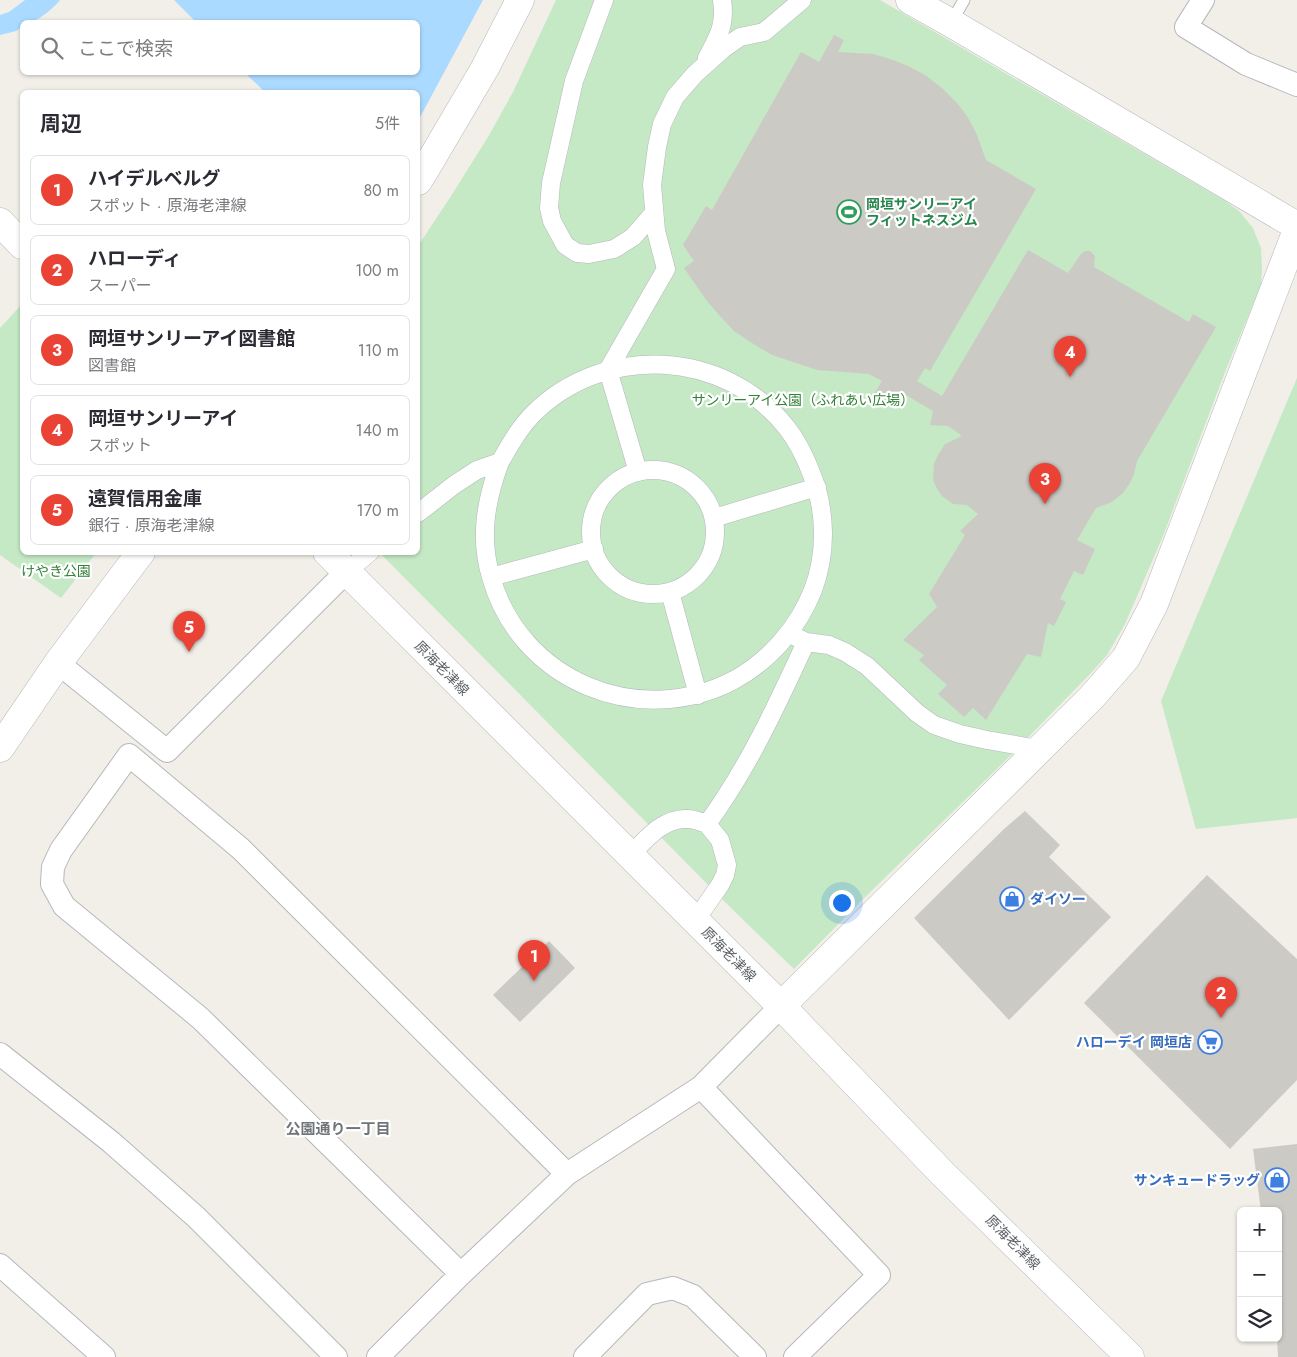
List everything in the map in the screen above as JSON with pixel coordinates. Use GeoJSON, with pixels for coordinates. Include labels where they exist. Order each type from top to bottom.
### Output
{"type":"FeatureCollection","features":[{"type":"Feature","properties":{"kind":"street"},"geometry":{"type":"LineString","coordinates":[[420,178],[485,68],[520,0]]}},
{"type":"Feature","properties":{"kind":"street"},"geometry":{"type":"LineString","coordinates":[[604,0],[574,81],[551,183],[549,208],[552,221],[565,245],[577,252],[589,254],[614,249],[633,237],[654,212]]}},
{"type":"Feature","properties":{"kind":"street"},"geometry":{"type":"LineString","coordinates":[[703,66],[721,29],[724,14],[722,0]]}},
{"type":"Feature","properties":{"kind":"street"},"geometry":{"type":"LineString","coordinates":[[638,472],[608,370],[666,269],[656,231],[652,185],[662,124],[675,97],[703,66],[740,37],[764,32],[802,0]]}},
{"type":"Feature","properties":{"kind":"street"},"geometry":{"type":"LineString","coordinates":[[378,1357],[527,1210],[567,1174],[701,1087],[1090,698],[1126,658],[1154,604],[1297,228],[958,11],[910,0]]}},
{"type":"Feature","properties":{"kind":"street"},"geometry":{"type":"LineString","coordinates":[[1203,0],[1186,27],[1246,64],[1297,85]]}},
{"type":"Feature","properties":{"kind":"street"},"geometry":{"type":"LineString","coordinates":[[0,222],[20,243]]}},
{"type":"Feature","properties":{"kind":"street"},"geometry":{"type":"LineString","coordinates":[[641,364],[674,365],[707,372],[737,386],[764,405],[787,428],[805,456],[817,487],[822,512],[823,538],[820,564],[813,588],[789,634],[770,654],[748,672],[724,685],[698,695],[672,700],[645,700],[619,697],[594,689],[570,678],[548,663],[529,645],[512,624],[490,577],[486,554],[486,507],[500,462],[514,437],[533,414],[556,395],[581,380],[608,370],[641,364]]}},
{"type":"Feature","properties":{"kind":"street"},"geometry":{"type":"LineString","coordinates":[[420,511],[477,470],[500,462]]}},
{"type":"Feature","properties":{"kind":"street"},"geometry":{"type":"LineString","coordinates":[[658,470],[677,475],[694,485],[706,500],[714,518],[716,534],[707,564],[697,576],[684,586],[670,592],[654,594],[638,592],[623,586],[610,576],[600,564],[591,532],[594,516],[600,501],[610,488],[623,478],[638,472],[658,470]]}},
{"type":"Feature","properties":{"kind":"street"},"geometry":{"type":"LineString","coordinates":[[714,518],[817,487]]}},
{"type":"Feature","properties":{"kind":"street"},"geometry":{"type":"LineString","coordinates":[[490,577],[594,548]]}},
{"type":"Feature","properties":{"kind":"street"},"geometry":{"type":"LineString","coordinates":[[1,745],[58,663],[139,555]]}},
{"type":"Feature","properties":{"kind":"street","name":"原海老津線"},"geometry":{"type":"LineString","coordinates":[[330,555],[781,1006],[943,1174],[1130,1357]]}},
{"type":"Feature","properties":{"kind":"street"},"geometry":{"type":"LineString","coordinates":[[58,663],[167,751],[346,572],[366,555]]}},
{"type":"Feature","properties":{"kind":"street"},"geometry":{"type":"LineString","coordinates":[[670,592],[698,695]]}},
{"type":"Feature","properties":{"kind":"street"},"geometry":{"type":"LineString","coordinates":[[789,634],[806,642],[829,645],[868,666],[917,713],[934,725],[960,734],[1038,749]]}},
{"type":"Feature","properties":{"kind":"street"},"geometry":{"type":"LineString","coordinates":[[707,824],[752,755],[806,642]]}},
{"type":"Feature","properties":{"kind":"street"},"geometry":{"type":"LineString","coordinates":[[461,1274],[200,1018],[64,906],[52,884],[54,867],[61,850],[129,755],[241,849],[567,1174]]}},
{"type":"Feature","properties":{"kind":"street"},"geometry":{"type":"LineString","coordinates":[[630,856],[663,825],[675,820],[688,819],[707,824],[720,840],[727,865],[720,885],[696,921]]}},
{"type":"Feature","properties":{"kind":"street"},"geometry":{"type":"LineString","coordinates":[[0,1054],[111,1142],[196,1217],[336,1357]]}},
{"type":"Feature","properties":{"kind":"street"},"geometry":{"type":"LineString","coordinates":[[701,1087],[879,1275],[795,1357]]}},
{"type":"Feature","properties":{"kind":"street"},"geometry":{"type":"LineString","coordinates":[[0,1265],[104,1357]]}},
{"type":"Feature","properties":{"kind":"street"},"geometry":{"type":"LineString","coordinates":[[585,1357],[647,1294],[673,1288],[693,1296],[755,1357]]}},
{"type":"Feature","properties":{"kind":"green space","name":"サンリーアイ公園（ふれあい広場）"},"geometry":{"type":"Polygon","coordinates":[[[556,0],[880,0],[1225,201],[1239,211],[1253,228],[1261,248],[1261,285],[1225,372],[1163,536],[1125,624],[1107,655],[1002,764],[794,969],[728,905],[382,555],[420,555],[420,243],[488,137],[513,92],[556,0]]]}},
{"type":"Feature","properties":{"kind":"green space","name":"けやき公園"},"geometry":{"type":"Polygon","coordinates":[[[20,306],[20,555],[94,555],[61,598],[0,555],[0,328],[20,306]]]}},
{"type":"Feature","properties":{"kind":"green space"},"geometry":{"type":"Polygon","coordinates":[[[1297,378],[1297,818],[1196,829],[1161,701],[1297,378]]]}},
{"type":"Feature","properties":{"kind":"water"},"geometry":{"type":"Polygon","coordinates":[[[25,0],[60,0],[51,10],[38,19],[20,20],[20,28],[0,35],[0,15],[9,12],[25,0]]]}},
{"type":"Feature","properties":{"kind":"water"},"geometry":{"type":"Polygon","coordinates":[[[174,0],[483,0],[420,117],[420,90],[263,90],[247,75],[420,75],[420,20],[194,20],[174,0]]]}},
{"type":"Feature","properties":{"kind":"building"},"geometry":{"type":"Polygon","coordinates":[[[834,35],[844,40],[838,52],[873,54],[908,66],[925,75],[942,88],[967,116],[977,135],[986,160],[1036,189],[930,371],[925,368],[917,381],[942,396],[1028,250],[1068,273],[1081,254],[1085,251],[1090,251],[1095,256],[1094,267],[1189,322],[1193,314],[1216,327],[1137,461],[1130,483],[1123,493],[1112,502],[1096,508],[1077,540],[1095,549],[1083,575],[1074,571],[1060,599],[1066,602],[1054,626],[1048,623],[1041,657],[1027,654],[986,720],[973,708],[964,717],[938,694],[947,685],[919,660],[924,655],[903,640],[937,607],[929,594],[965,535],[960,531],[978,514],[967,505],[953,504],[942,496],[933,479],[934,464],[945,444],[961,435],[948,426],[930,425],[933,411],[899,391],[890,406],[873,396],[882,381],[869,374],[817,370],[772,355],[752,343],[734,331],[719,315],[684,268],[694,261],[683,245],[706,206],[712,210],[801,52],[819,62],[834,35]]]}},
{"type":"Feature","properties":{"kind":"building","name":"ダイソー"},"geometry":{"type":"Polygon","coordinates":[[[1025,811],[1060,845],[1049,857],[1111,917],[1009,1020],[914,918],[1004,829],[1025,811]]]}},
{"type":"Feature","properties":{"kind":"building","name":"ハローデイ 岡垣店"},"geometry":{"type":"Polygon","coordinates":[[[1207,875],[1297,959],[1297,1080],[1230,1149],[1084,1003],[1207,875]]]}},
{"type":"Feature","properties":{"kind":"building"},"geometry":{"type":"Polygon","coordinates":[[[549,941],[575,968],[520,1022],[493,995],[549,941]]]}},
{"type":"Feature","properties":{"kind":"building","name":"サンキュードラッグ"},"geometry":{"type":"Polygon","coordinates":[[[1297,1144],[1297,1357],[1278,1357],[1277,1342],[1282,1342],[1282,1207],[1260,1207],[1253,1149],[1297,1144]]]}},
{"type":"Feature","properties":{"kind":"place","name":"岡垣サンリーアイ フィットネスジム"},"geometry":{"type":"Point","coordinates":[849,212]}},
{"type":"Feature","properties":{"kind":"place","name":"岡垣サンリーアイ"},"geometry":{"type":"Point","coordinates":[1070,377]}},
{"type":"Feature","properties":{"kind":"place","name":"岡垣サンリーアイ図書館"},"geometry":{"type":"Point","coordinates":[1045,504]}},
{"type":"Feature","properties":{"kind":"place","name":"遠賀信用金庫"},"geometry":{"type":"Point","coordinates":[189,652]}},
{"type":"Feature","properties":{"kind":"place","name":"ダイソー"},"geometry":{"type":"Point","coordinates":[1012,899]}},
{"type":"Feature","properties":{"kind":"place","name":"ハイデルベルグ"},"geometry":{"type":"Point","coordinates":[534,981]}},
{"type":"Feature","properties":{"kind":"place","name":"ハローディ"},"geometry":{"type":"Point","coordinates":[1221,1018]}},
{"type":"Feature","properties":{"kind":"place","name":"ハローデイ 岡垣店"},"geometry":{"type":"Point","coordinates":[1210,1042]}},
{"type":"Feature","properties":{"kind":"place","name":"サンキュードラッグ"},"geometry":{"type":"Point","coordinates":[1277,1180]}},
{"type":"Feature","properties":{"kind":"district","name":"公園通り一丁目"},"geometry":{"type":"Point","coordinates":[338,1129]}}]}
